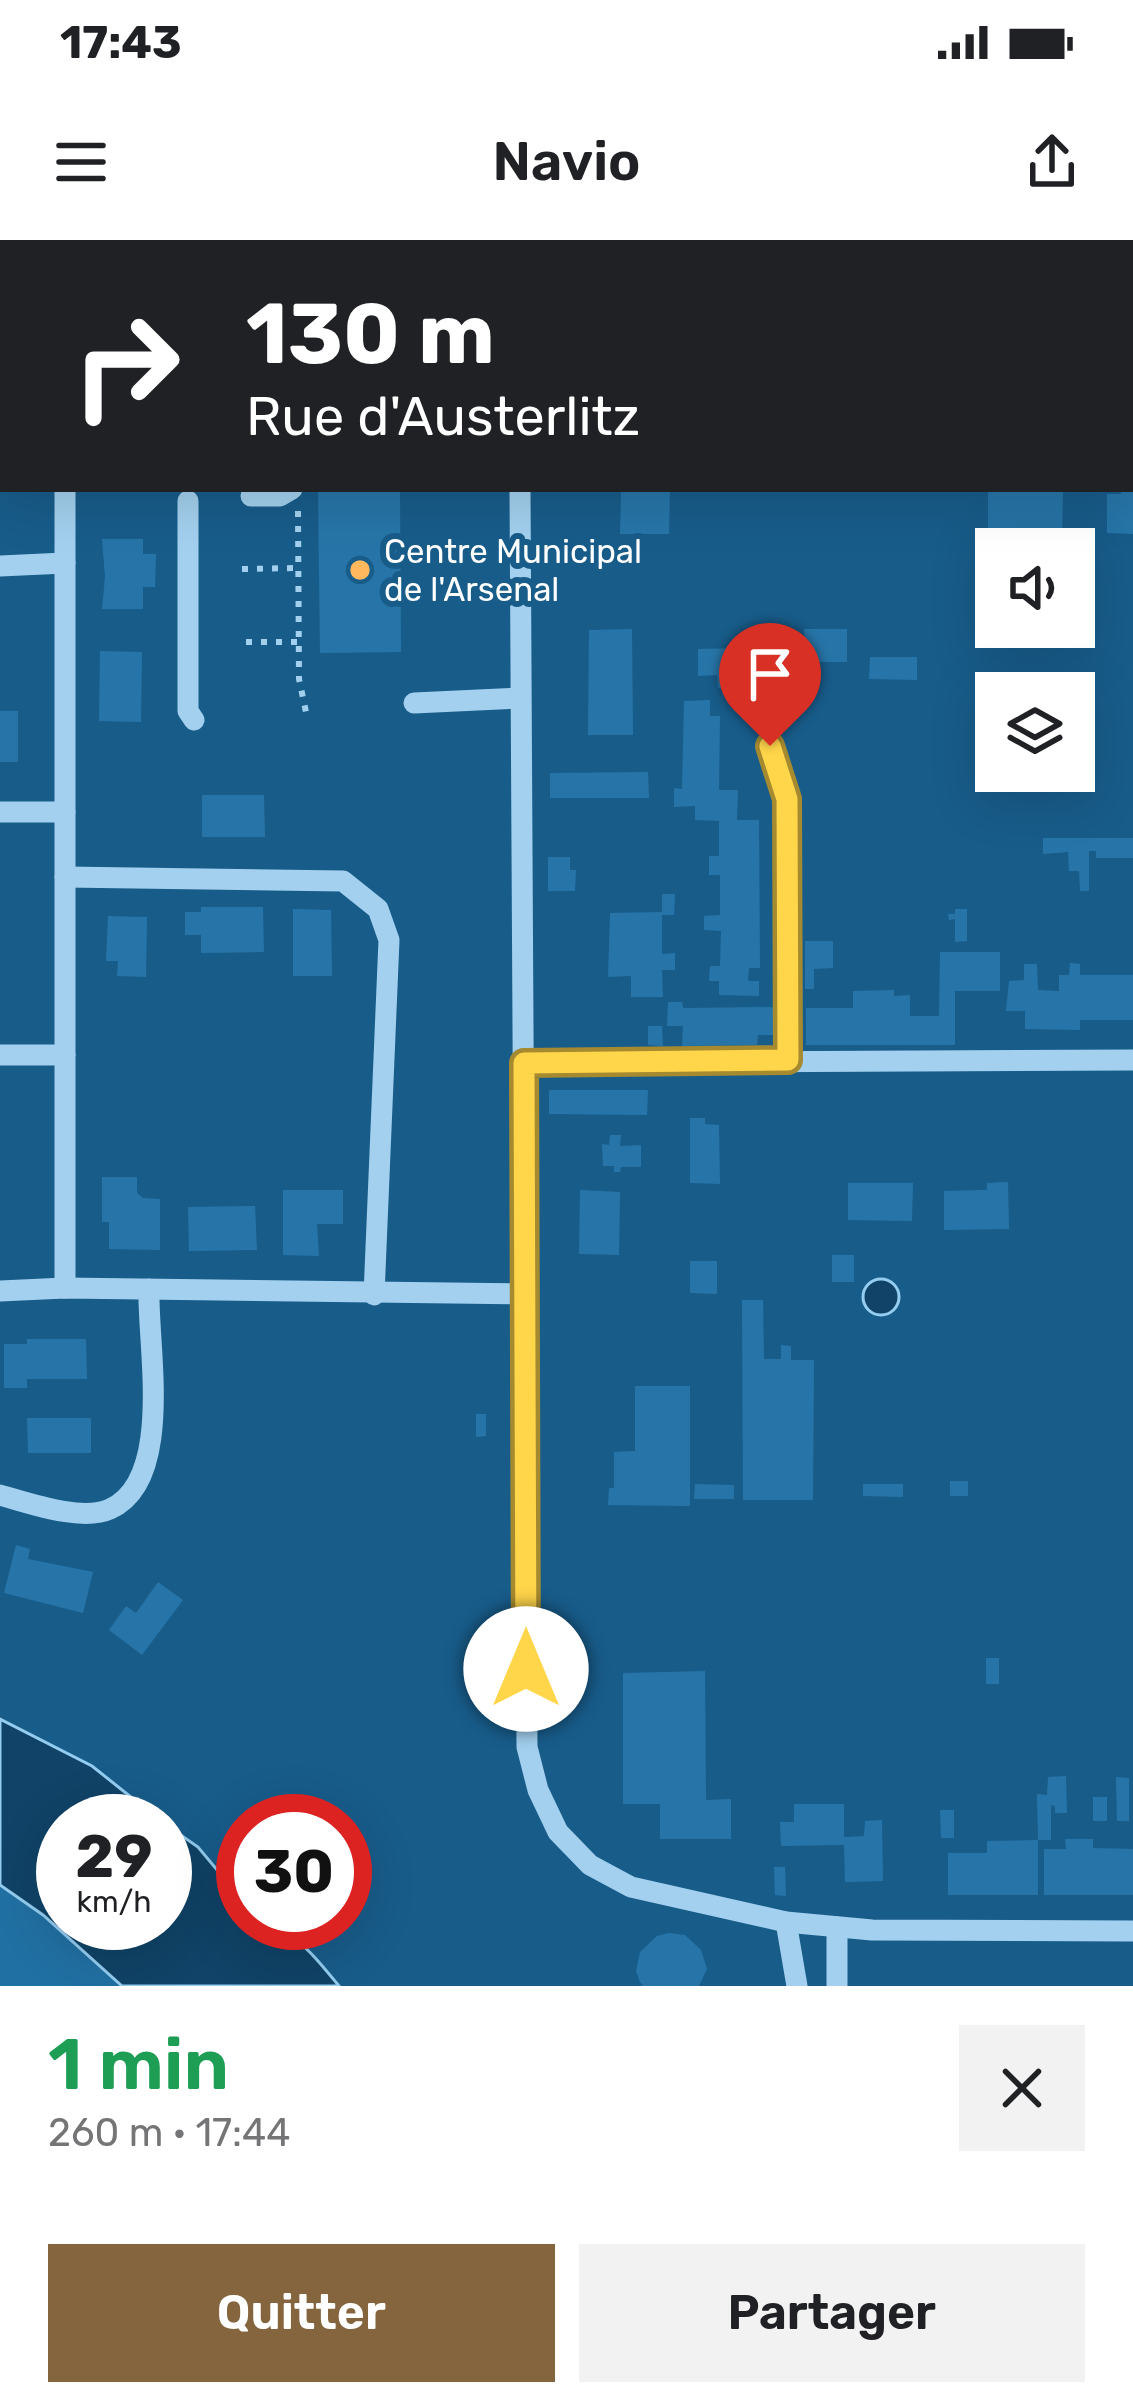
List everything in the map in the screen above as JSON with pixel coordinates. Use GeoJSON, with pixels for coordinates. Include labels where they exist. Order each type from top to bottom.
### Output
{"type":"FeatureCollection","features":[{"type":"Feature","properties":{"kind":"street"},"geometry":{"type":"LineString","coordinates":[[65,492],[65,1288]]}},
{"type":"Feature","properties":{"kind":"street"},"geometry":{"type":"LineString","coordinates":[[520,492],[527,1747],[538,1790],[558,1832],[590,1865],[631,1887],[786,1922],[872,1930],[1133,1930]]}},
{"type":"Feature","properties":{"kind":"street"},"geometry":{"type":"LineString","coordinates":[[251,496],[295,499]]}},
{"type":"Feature","properties":{"kind":"street"},"geometry":{"type":"LineString","coordinates":[[188,501],[188,712],[194,720]]}},
{"type":"Feature","properties":{"kind":"street"},"geometry":{"type":"LineString","coordinates":[[0,566],[65,563]]}},
{"type":"Feature","properties":{"kind":"street"},"geometry":{"type":"LineString","coordinates":[[414,704],[520,698]]}},
{"type":"Feature","properties":{"kind":"street"},"geometry":{"type":"LineString","coordinates":[[770,746],[787,799],[788,1060]]}},
{"type":"Feature","properties":{"kind":"street"},"geometry":{"type":"LineString","coordinates":[[0,812],[65,812]]}},
{"type":"Feature","properties":{"kind":"street"},"geometry":{"type":"LineString","coordinates":[[65,877],[344,881],[378,908],[389,940],[374,1295]]}},
{"type":"Feature","properties":{"kind":"street"},"geometry":{"type":"LineString","coordinates":[[0,1055],[65,1055]]}},
{"type":"Feature","properties":{"kind":"street"},"geometry":{"type":"LineString","coordinates":[[524,1063],[1133,1060]]}},
{"type":"Feature","properties":{"kind":"street"},"geometry":{"type":"LineString","coordinates":[[0,1496],[63,1512],[110,1510],[136,1487],[156,1417],[149,1289]]}},
{"type":"Feature","properties":{"kind":"street"},"geometry":{"type":"LineString","coordinates":[[0,1291],[525,1294]]}},
{"type":"Feature","properties":{"kind":"street"},"geometry":{"type":"LineString","coordinates":[[786,1922],[797,1986]]}},
{"type":"Feature","properties":{"kind":"street"},"geometry":{"type":"LineString","coordinates":[[836,1986],[837,1927]]}},
{"type":"Feature","properties":{"kind":"path"},"geometry":{"type":"LineString","coordinates":[[295,499],[299,679],[306,712]]}},
{"type":"Feature","properties":{"kind":"path"},"geometry":{"type":"LineString","coordinates":[[242,568],[299,568]]}},
{"type":"Feature","properties":{"kind":"path"},"geometry":{"type":"LineString","coordinates":[[246,642],[299,642]]}},
{"type":"Feature","properties":{"kind":"shaded area"},"geometry":{"type":"Polygon","coordinates":[[[881,1279],[893,1285],[899,1297],[893,1309],[881,1315],[869,1309],[863,1297],[869,1285],[881,1279]]]}},
{"type":"Feature","properties":{"kind":"shaded area"},"geometry":{"type":"Polygon","coordinates":[[[0,1719],[92,1766],[127,1794],[36,1794],[36,1910],[0,1885],[0,1719]]]}},
{"type":"Feature","properties":{"kind":"shaded area"},"geometry":{"type":"Polygon","coordinates":[[[192,1843],[216,1869],[216,1950],[308,1950],[339,1986],[122,1986],[82,1950],[192,1950],[192,1843]]]}},
{"type":"Feature","properties":{"kind":"shaded area"},"geometry":{"type":"Polygon","coordinates":[[[0,1885],[36,1910],[36,1950],[82,1950],[122,1986],[0,1986],[0,1885]]]}},
{"type":"Feature","properties":{"kind":"building","name":"Centre Municipal de l'Arsenal"},"geometry":{"type":"Polygon","coordinates":[[[318,492],[400,492],[401,652],[320,653],[318,492]]]}},
{"type":"Feature","properties":{"kind":"building"},"geometry":{"type":"Polygon","coordinates":[[[670,492],[669,534],[620,534],[621,493],[670,492]]]}},
{"type":"Feature","properties":{"kind":"building"},"geometry":{"type":"Polygon","coordinates":[[[988,492],[1063,492],[1062,528],[988,528],[988,492]]]}},
{"type":"Feature","properties":{"kind":"building"},"geometry":{"type":"Polygon","coordinates":[[[1133,492],[1133,534],[1107,533],[1107,494],[1133,492]]]}},
{"type":"Feature","properties":{"kind":"building"},"geometry":{"type":"Polygon","coordinates":[[[102,539],[143,539],[143,554],[156,554],[155,587],[143,587],[143,609],[102,609],[102,539]]]}},
{"type":"Feature","properties":{"kind":"building"},"geometry":{"type":"Polygon","coordinates":[[[632,629],[633,735],[588,735],[589,630],[632,629]]]}},
{"type":"Feature","properties":{"kind":"building"},"geometry":{"type":"Polygon","coordinates":[[[804,629],[847,629],[847,662],[805,662],[805,682],[791,682],[792,688],[718,688],[717,675],[698,676],[698,649],[791,647],[791,657],[805,657],[804,629]]]}},
{"type":"Feature","properties":{"kind":"building"},"geometry":{"type":"Polygon","coordinates":[[[100,651],[142,652],[141,722],[99,721],[100,651]]]}},
{"type":"Feature","properties":{"kind":"building"},"geometry":{"type":"Polygon","coordinates":[[[870,657],[917,657],[917,680],[869,679],[870,657]]]}},
{"type":"Feature","properties":{"kind":"building"},"geometry":{"type":"Polygon","coordinates":[[[710,700],[710,716],[720,716],[719,790],[738,790],[737,820],[759,820],[760,968],[749,968],[748,981],[759,981],[759,996],[719,995],[719,981],[709,981],[710,966],[720,966],[721,931],[704,930],[704,916],[720,915],[720,875],[709,875],[709,856],[719,856],[719,821],[695,820],[695,806],[674,807],[674,788],[682,789],[684,701],[710,700]]]}},
{"type":"Feature","properties":{"kind":"building"},"geometry":{"type":"Polygon","coordinates":[[[0,711],[18,711],[18,762],[0,762],[0,711]]]}},
{"type":"Feature","properties":{"kind":"building"},"geometry":{"type":"Polygon","coordinates":[[[648,772],[649,798],[550,798],[550,773],[648,772]]]}},
{"type":"Feature","properties":{"kind":"building"},"geometry":{"type":"Polygon","coordinates":[[[202,795],[264,795],[265,837],[202,837],[202,795]]]}},
{"type":"Feature","properties":{"kind":"building"},"geometry":{"type":"Polygon","coordinates":[[[1043,838],[1133,838],[1133,858],[1096,858],[1096,851],[1089,851],[1089,891],[1080,891],[1079,871],[1069,871],[1068,852],[1043,854],[1043,838]]]}},
{"type":"Feature","properties":{"kind":"building"},"geometry":{"type":"Polygon","coordinates":[[[548,857],[570,857],[570,870],[576,870],[575,891],[548,891],[548,857]]]}},
{"type":"Feature","properties":{"kind":"building"},"geometry":{"type":"Polygon","coordinates":[[[662,894],[675,894],[674,915],[662,915],[662,954],[675,953],[675,970],[662,970],[663,997],[631,997],[631,976],[608,977],[610,913],[662,912],[662,894]]]}},
{"type":"Feature","properties":{"kind":"building"},"geometry":{"type":"Polygon","coordinates":[[[201,907],[263,907],[264,952],[201,953],[201,935],[185,935],[185,912],[201,912],[201,907]]]}},
{"type":"Feature","properties":{"kind":"building"},"geometry":{"type":"Polygon","coordinates":[[[293,909],[331,910],[332,976],[293,976],[293,909]]]}},
{"type":"Feature","properties":{"kind":"building"},"geometry":{"type":"Polygon","coordinates":[[[955,909],[967,909],[967,941],[955,942],[955,919],[949,920],[948,914],[955,914],[955,909]]]}},
{"type":"Feature","properties":{"kind":"building"},"geometry":{"type":"Polygon","coordinates":[[[108,916],[147,917],[146,977],[117,976],[118,961],[106,961],[108,916]]]}},
{"type":"Feature","properties":{"kind":"building"},"geometry":{"type":"Polygon","coordinates":[[[805,941],[833,941],[833,968],[814,969],[814,989],[805,989],[805,941]]]}},
{"type":"Feature","properties":{"kind":"building"},"geometry":{"type":"Polygon","coordinates":[[[940,952],[1000,952],[1000,991],[955,991],[955,1045],[806,1045],[806,1008],[853,1008],[853,991],[894,990],[894,996],[910,995],[910,1016],[939,1016],[940,952]]]}},
{"type":"Feature","properties":{"kind":"building"},"geometry":{"type":"Polygon","coordinates":[[[1070,963],[1080,964],[1080,975],[1133,975],[1133,1020],[1080,1020],[1080,1030],[1025,1029],[1025,1011],[1006,1011],[1009,981],[1024,980],[1024,964],[1037,964],[1038,990],[1059,991],[1059,975],[1069,975],[1070,963]]]}},
{"type":"Feature","properties":{"kind":"building"},"geometry":{"type":"Polygon","coordinates":[[[668,1002],[682,1002],[683,1008],[775,1007],[775,1035],[758,1035],[757,1045],[682,1046],[683,1026],[667,1026],[668,1002]]]}},
{"type":"Feature","properties":{"kind":"building"},"geometry":{"type":"Polygon","coordinates":[[[648,1026],[662,1026],[663,1046],[648,1045],[648,1026]]]}},
{"type":"Feature","properties":{"kind":"building"},"geometry":{"type":"Polygon","coordinates":[[[549,1090],[648,1090],[647,1115],[549,1114],[549,1090]]]}},
{"type":"Feature","properties":{"kind":"building"},"geometry":{"type":"Polygon","coordinates":[[[690,1118],[719,1125],[720,1184],[690,1183],[690,1118]]]}},
{"type":"Feature","properties":{"kind":"building"},"geometry":{"type":"Polygon","coordinates":[[[610,1135],[621,1135],[620,1146],[641,1145],[641,1167],[621,1167],[614,1172],[614,1166],[603,1166],[602,1144],[609,1145],[610,1135]]]}},
{"type":"Feature","properties":{"kind":"building"},"geometry":{"type":"Polygon","coordinates":[[[102,1177],[137,1177],[137,1193],[160,1199],[160,1250],[109,1249],[109,1222],[102,1222],[102,1177]]]}},
{"type":"Feature","properties":{"kind":"building"},"geometry":{"type":"Polygon","coordinates":[[[1008,1182],[1009,1229],[944,1230],[944,1191],[987,1190],[987,1183],[1008,1182]]]}},
{"type":"Feature","properties":{"kind":"building"},"geometry":{"type":"Polygon","coordinates":[[[848,1183],[913,1183],[912,1221],[848,1220],[848,1183]]]}},
{"type":"Feature","properties":{"kind":"building"},"geometry":{"type":"Polygon","coordinates":[[[283,1190],[343,1190],[343,1224],[317,1224],[319,1256],[283,1255],[283,1190]]]}},
{"type":"Feature","properties":{"kind":"building"},"geometry":{"type":"Polygon","coordinates":[[[580,1190],[620,1192],[619,1255],[579,1254],[580,1190]]]}},
{"type":"Feature","properties":{"kind":"building"},"geometry":{"type":"Polygon","coordinates":[[[255,1206],[257,1250],[189,1251],[188,1207],[255,1206]]]}},
{"type":"Feature","properties":{"kind":"building"},"geometry":{"type":"Polygon","coordinates":[[[832,1255],[854,1255],[854,1282],[832,1282],[832,1255]]]}},
{"type":"Feature","properties":{"kind":"building"},"geometry":{"type":"Polygon","coordinates":[[[690,1261],[717,1261],[717,1294],[690,1293],[690,1261]]]}},
{"type":"Feature","properties":{"kind":"building"},"geometry":{"type":"Polygon","coordinates":[[[742,1300],[763,1300],[764,1359],[781,1359],[781,1345],[791,1346],[791,1360],[814,1360],[813,1500],[743,1500],[742,1300]]]}},
{"type":"Feature","properties":{"kind":"building"},"geometry":{"type":"Polygon","coordinates":[[[27,1339],[86,1339],[87,1379],[27,1379],[27,1388],[4,1388],[4,1344],[27,1344],[27,1339]]]}},
{"type":"Feature","properties":{"kind":"building"},"geometry":{"type":"Polygon","coordinates":[[[635,1386],[690,1386],[690,1506],[608,1505],[609,1488],[614,1488],[614,1452],[635,1451],[635,1386]]]}},
{"type":"Feature","properties":{"kind":"building"},"geometry":{"type":"Polygon","coordinates":[[[476,1414],[486,1414],[486,1436],[476,1437],[476,1414]]]}},
{"type":"Feature","properties":{"kind":"building"},"geometry":{"type":"Polygon","coordinates":[[[27,1418],[91,1418],[91,1453],[28,1453],[27,1418]]]}},
{"type":"Feature","properties":{"kind":"building"},"geometry":{"type":"Polygon","coordinates":[[[950,1481],[968,1481],[968,1496],[950,1496],[950,1481]]]}},
{"type":"Feature","properties":{"kind":"building"},"geometry":{"type":"Polygon","coordinates":[[[695,1484],[734,1485],[734,1499],[694,1499],[695,1484]]]}},
{"type":"Feature","properties":{"kind":"building"},"geometry":{"type":"Polygon","coordinates":[[[863,1484],[903,1484],[903,1497],[863,1496],[863,1484]]]}},
{"type":"Feature","properties":{"kind":"building"},"geometry":{"type":"Polygon","coordinates":[[[16,1545],[30,1549],[28,1559],[93,1572],[83,1613],[4,1593],[16,1545]]]}},
{"type":"Feature","properties":{"kind":"building"},"geometry":{"type":"Polygon","coordinates":[[[158,1582],[183,1600],[142,1655],[109,1630],[126,1606],[136,1613],[158,1582]]]}},
{"type":"Feature","properties":{"kind":"building"},"geometry":{"type":"Polygon","coordinates":[[[986,1658],[999,1658],[999,1684],[986,1684],[986,1658]]]}},
{"type":"Feature","properties":{"kind":"building"},"geometry":{"type":"Polygon","coordinates":[[[705,1671],[706,1800],[731,1799],[731,1839],[660,1839],[660,1804],[623,1804],[623,1673],[705,1671]]]}},
{"type":"Feature","properties":{"kind":"building"},"geometry":{"type":"Polygon","coordinates":[[[1066,1776],[1067,1813],[1055,1813],[1051,1805],[1051,1840],[1038,1840],[1037,1794],[1047,1795],[1048,1777],[1066,1776]]]}},
{"type":"Feature","properties":{"kind":"building"},"geometry":{"type":"Polygon","coordinates":[[[1116,1777],[1129,1778],[1129,1821],[1117,1821],[1116,1777]]]}},
{"type":"Feature","properties":{"kind":"building"},"geometry":{"type":"Polygon","coordinates":[[[1093,1797],[1107,1797],[1107,1821],[1093,1821],[1093,1797]]]}},
{"type":"Feature","properties":{"kind":"building"},"geometry":{"type":"Polygon","coordinates":[[[794,1804],[844,1804],[844,1837],[864,1836],[865,1821],[882,1820],[883,1881],[845,1882],[844,1845],[781,1846],[780,1822],[794,1822],[794,1804]]]}},
{"type":"Feature","properties":{"kind":"building"},"geometry":{"type":"Polygon","coordinates":[[[940,1810],[954,1810],[954,1838],[941,1838],[940,1810]]]}},
{"type":"Feature","properties":{"kind":"building"},"geometry":{"type":"Polygon","coordinates":[[[1065,1839],[1093,1839],[1093,1848],[1133,1849],[1133,1895],[1044,1895],[1044,1849],[1066,1849],[1065,1839]]]}},
{"type":"Feature","properties":{"kind":"building"},"geometry":{"type":"Polygon","coordinates":[[[1038,1840],[1038,1895],[948,1895],[948,1853],[987,1853],[987,1841],[1038,1840]]]}},
{"type":"Feature","properties":{"kind":"building"},"geometry":{"type":"Polygon","coordinates":[[[774,1867],[785,1867],[786,1896],[775,1895],[774,1867]]]}},
{"type":"Feature","properties":{"kind":"building"},"geometry":{"type":"Polygon","coordinates":[[[685,1935],[701,1950],[707,1969],[699,1986],[643,1986],[640,1982],[636,1971],[640,1952],[657,1936],[685,1935]]]}},
{"type":"Feature","properties":{"kind":"place","name":"Centre Municipal de l'Arsenal"},"geometry":{"type":"Point","coordinates":[360,570]}},
{"type":"Feature","properties":{"kind":"route"},"geometry":{"type":"LineString","coordinates":[[526,1669],[524,1063],[788,1060],[787,799],[770,746]]}}]}
